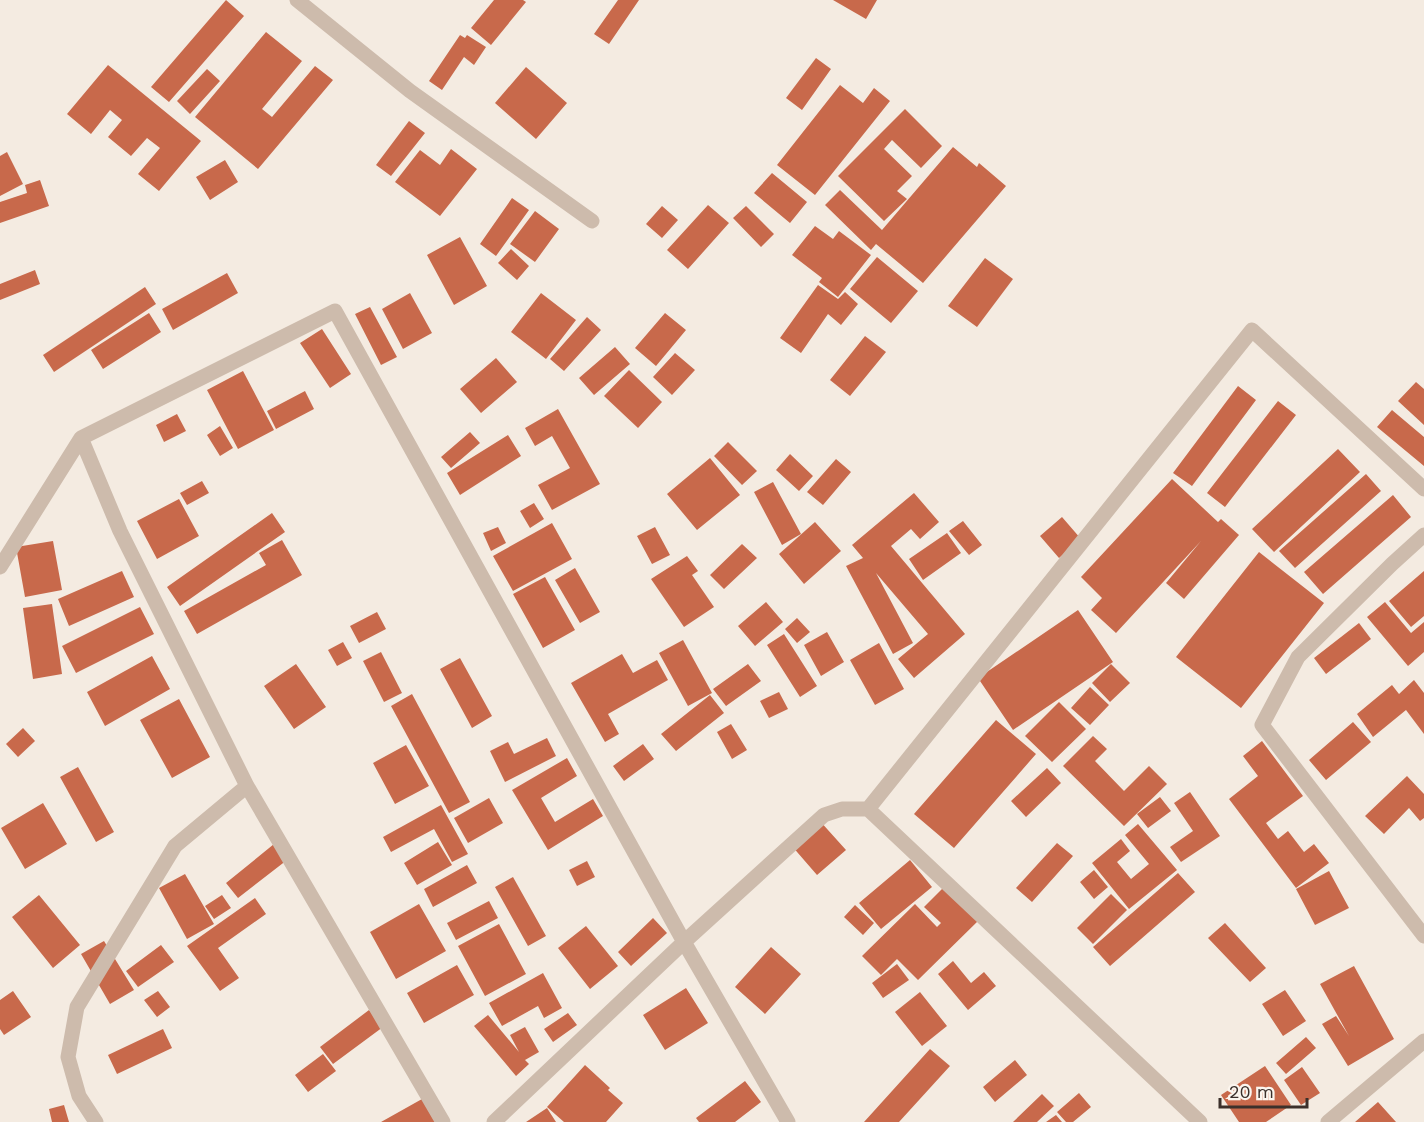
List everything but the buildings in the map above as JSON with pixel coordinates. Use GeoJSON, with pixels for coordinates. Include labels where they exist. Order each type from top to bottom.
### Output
{"type":"FeatureCollection","features":[{"type":"Feature","properties":{"kind":"street"},"geometry":{"type":"LineString","coordinates":[[297,0],[410,91],[592,221]]}},
{"type":"Feature","properties":{"kind":"street"},"geometry":{"type":"LineString","coordinates":[[0,567],[81,438],[335,311],[684,942],[788,1122]]}},
{"type":"Feature","properties":{"kind":"street"},"geometry":{"type":"LineString","coordinates":[[868,808],[1252,330],[1424,489]]}},
{"type":"Feature","properties":{"kind":"street"},"geometry":{"type":"LineString","coordinates":[[81,438],[120,531],[247,786],[443,1122]]}},
{"type":"Feature","properties":{"kind":"street"},"geometry":{"type":"LineString","coordinates":[[1424,535],[1299,657],[1262,725],[1424,936]]}},
{"type":"Feature","properties":{"kind":"street"},"geometry":{"type":"LineString","coordinates":[[96,1122],[79,1096],[68,1057],[77,1007],[175,846],[247,786]]}},
{"type":"Feature","properties":{"kind":"street"},"geometry":{"type":"LineString","coordinates":[[494,1122],[684,942],[824,815],[842,809],[868,808],[1200,1122]]}},
{"type":"Feature","properties":{"kind":"street"},"geometry":{"type":"LineString","coordinates":[[1328,1122],[1424,1041]]}}]}
